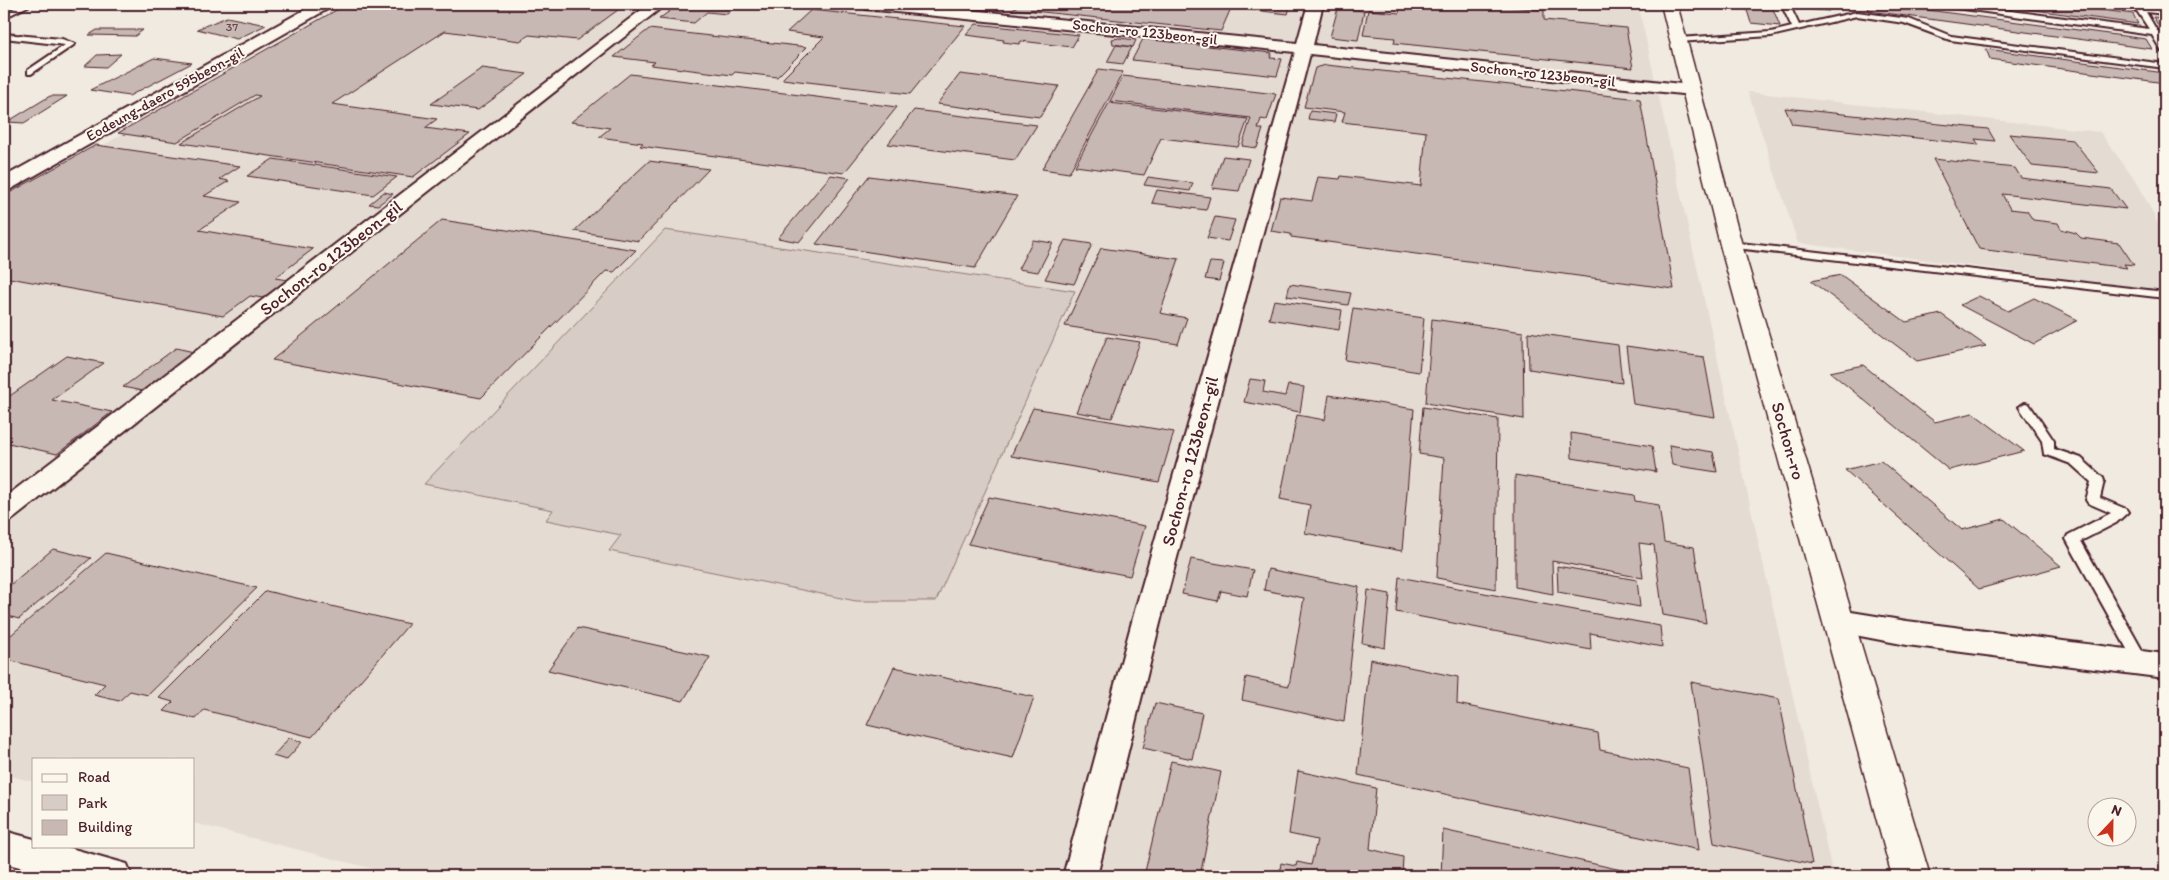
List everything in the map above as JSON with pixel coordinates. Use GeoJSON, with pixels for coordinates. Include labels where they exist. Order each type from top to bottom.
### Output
{"type":"FeatureCollection","features":[{"type":"Feature","properties":{"kind":"street","name":"Eodeung-daero 595beon-gil"},"geometry":{"type":"LineString","coordinates":[[4,184],[326,4]]}},
{"type":"Feature","properties":{"kind":"street","name":"Sochon-ro 123beon-gil"},"geometry":{"type":"LineString","coordinates":[[4,512],[658,4]]}},
{"type":"Feature","properties":{"kind":"street","name":"Sochon-ro 123beon-gil"},"geometry":{"type":"LineString","coordinates":[[866,4],[1304,48],[1692,90]]}},
{"type":"Feature","properties":{"kind":"street","name":"Sochon-ro 123beon-gil"},"geometry":{"type":"LineString","coordinates":[[1080,876],[1156,584],[1316,4]]}},
{"type":"Feature","properties":{"kind":"street","name":"Sochon-ro"},"geometry":{"type":"LineString","coordinates":[[1669,4],[1731,245],[1840,621],[1911,876]]}},
{"type":"Feature","properties":{"kind":"street"},"geometry":{"type":"LineString","coordinates":[[1840,621],[1907,633],[2154,664]]}},
{"type":"Feature","properties":{"kind":"street"},"geometry":{"type":"LineString","coordinates":[[4,847],[115,876]]}},
{"type":"Feature","properties":{"kind":"lane"},"geometry":{"type":"LineString","coordinates":[[4,16],[28,4]]}},
{"type":"Feature","properties":{"kind":"lane"},"geometry":{"type":"LineString","coordinates":[[1785,4],[1796,28]]}},
{"type":"Feature","properties":{"kind":"lane"},"geometry":{"type":"LineString","coordinates":[[1853,4],[1857,14]]}},
{"type":"Feature","properties":{"kind":"lane"},"geometry":{"type":"LineString","coordinates":[[1942,4],[2165,34]]}},
{"type":"Feature","properties":{"kind":"lane"},"geometry":{"type":"LineString","coordinates":[[2100,4],[2165,12]]}},
{"type":"Feature","properties":{"kind":"lane"},"geometry":{"type":"LineString","coordinates":[[2140,9],[2165,50]]}},
{"type":"Feature","properties":{"kind":"lane"},"geometry":{"type":"LineString","coordinates":[[1678,40],[1771,34],[1857,14],[1906,21],[1950,38],[2165,66]]}},
{"type":"Feature","properties":{"kind":"lane"},"geometry":{"type":"LineString","coordinates":[[4,36],[62,41],[71,44],[31,72]]}},
{"type":"Feature","properties":{"kind":"lane"},"geometry":{"type":"LineString","coordinates":[[1731,245],[2165,296]]}},
{"type":"Feature","properties":{"kind":"lane"},"geometry":{"type":"LineString","coordinates":[[2025,407],[2048,441],[2048,451],[2076,461],[2098,481],[2093,500],[2121,512],[2111,520],[2073,539],[2154,664]]}},
{"type":"Feature","properties":{"kind":"shaded area"},"geometry":{"type":"Polygon","coordinates":[[[346,4],[1638,4],[1833,876],[401,876],[195,823],[195,758],[32,758],[32,781],[4,774],[4,203],[346,4]]]}},
{"type":"Feature","properties":{"kind":"shaded area"},"geometry":{"type":"Polygon","coordinates":[[[1748,92],[2100,132],[2139,186],[2165,238],[2165,291],[1798,243],[1748,92]]]}},
{"type":"Feature","properties":{"kind":"green space"},"geometry":{"type":"Polygon","coordinates":[[[665,230],[1075,291],[936,601],[856,601],[609,551],[621,535],[546,520],[553,510],[424,484],[665,230]]]}},
{"type":"Feature","properties":{"kind":"building"},"geometry":{"type":"Polygon","coordinates":[[[347,4],[626,4],[577,40],[529,35],[520,41],[445,31],[332,104],[437,119],[425,128],[470,134],[413,177],[181,143],[260,96],[255,95],[177,142],[118,133],[347,4]]]}},
{"type":"Feature","properties":{"kind":"building"},"geometry":{"type":"Polygon","coordinates":[[[679,4],[717,4],[714,7],[733,9],[727,14],[707,12],[694,23],[659,19],[679,4]]]}},
{"type":"Feature","properties":{"kind":"building"},"geometry":{"type":"Polygon","coordinates":[[[1018,4],[1188,4],[1231,8],[1221,31],[1014,9],[1018,4]]]}},
{"type":"Feature","properties":{"kind":"building"},"geometry":{"type":"Polygon","coordinates":[[[1237,4],[1282,8],[1284,4],[1291,4],[1288,14],[1235,8],[1237,4]]]}},
{"type":"Feature","properties":{"kind":"building"},"geometry":{"type":"Polygon","coordinates":[[[1401,4],[1483,4],[1544,10],[1544,20],[1626,28],[1633,68],[1394,43],[1395,38],[1363,35],[1368,10],[1399,13],[1401,4]]]}},
{"type":"Feature","properties":{"kind":"building"},"geometry":{"type":"Polygon","coordinates":[[[1519,4],[1571,4],[1572,9],[1519,4]]]}},
{"type":"Feature","properties":{"kind":"building"},"geometry":{"type":"Polygon","coordinates":[[[1745,4],[1771,4],[1780,26],[1751,23],[1745,4]]]}},
{"type":"Feature","properties":{"kind":"building"},"geometry":{"type":"Polygon","coordinates":[[[1801,4],[1825,4],[1829,11],[1803,9],[1801,4]]]}},
{"type":"Feature","properties":{"kind":"building"},"geometry":{"type":"Polygon","coordinates":[[[1868,4],[1882,4],[2146,39],[2152,49],[1869,11],[1868,4]]]}},
{"type":"Feature","properties":{"kind":"building"},"geometry":{"type":"Polygon","coordinates":[[[1990,4],[2053,4],[2133,14],[2138,24],[1990,4]]]}},
{"type":"Feature","properties":{"kind":"building"},"geometry":{"type":"Polygon","coordinates":[[[1338,8],[1364,11],[1358,40],[1330,37],[1338,8]]]}},
{"type":"Feature","properties":{"kind":"building"},"geometry":{"type":"Polygon","coordinates":[[[811,10],[965,26],[910,94],[782,79],[824,37],[787,32],[811,10]]]}},
{"type":"Feature","properties":{"kind":"building"},"geometry":{"type":"Polygon","coordinates":[[[227,17],[266,25],[237,39],[197,29],[227,17]]]}},
{"type":"Feature","properties":{"kind":"building"},"geometry":{"type":"Polygon","coordinates":[[[2153,17],[2165,18],[2165,28],[2160,28],[2153,17]]]}},
{"type":"Feature","properties":{"kind":"building"},"geometry":{"type":"Polygon","coordinates":[[[976,24],[1079,35],[1072,47],[1021,41],[1019,44],[966,35],[976,24]]]}},
{"type":"Feature","properties":{"kind":"building"},"geometry":{"type":"Polygon","coordinates":[[[649,29],[807,47],[777,77],[735,72],[732,75],[651,65],[655,62],[614,57],[649,29]]]}},
{"type":"Feature","properties":{"kind":"building"},"geometry":{"type":"Polygon","coordinates":[[[97,30],[143,30],[135,36],[89,35],[97,30]]]}},
{"type":"Feature","properties":{"kind":"building"},"geometry":{"type":"Polygon","coordinates":[[[1112,39],[1136,40],[1133,47],[1113,44],[1112,39]]]}},
{"type":"Feature","properties":{"kind":"building"},"geometry":{"type":"Polygon","coordinates":[[[1143,39],[1272,53],[1270,58],[1282,59],[1277,76],[1132,60],[1143,39]]]}},
{"type":"Feature","properties":{"kind":"building"},"geometry":{"type":"Polygon","coordinates":[[[1116,45],[1132,47],[1123,64],[1107,62],[1116,45]]]}},
{"type":"Feature","properties":{"kind":"building"},"geometry":{"type":"Polygon","coordinates":[[[1986,49],[2165,73],[2165,83],[1990,59],[1986,49]]]}},
{"type":"Feature","properties":{"kind":"building"},"geometry":{"type":"Polygon","coordinates":[[[121,54],[106,67],[85,66],[97,55],[121,54]]]}},
{"type":"Feature","properties":{"kind":"building"},"geometry":{"type":"Polygon","coordinates":[[[154,58],[192,63],[129,96],[90,90],[154,58]]]}},
{"type":"Feature","properties":{"kind":"building"},"geometry":{"type":"Polygon","coordinates":[[[1326,65],[1640,99],[1674,289],[1291,237],[1291,234],[1271,231],[1280,197],[1312,201],[1318,177],[1340,179],[1341,176],[1421,186],[1426,132],[1342,122],[1345,112],[1304,107],[1315,68],[1326,65]]]}},
{"type":"Feature","properties":{"kind":"building"},"geometry":{"type":"Polygon","coordinates":[[[482,68],[527,74],[478,110],[431,104],[482,68]]]}},
{"type":"Feature","properties":{"kind":"building"},"geometry":{"type":"Polygon","coordinates":[[[1099,69],[1123,72],[1069,173],[1042,169],[1099,69]]]}},
{"type":"Feature","properties":{"kind":"building"},"geometry":{"type":"Polygon","coordinates":[[[630,74],[897,107],[844,173],[640,146],[643,143],[599,137],[610,128],[571,122],[630,74]]]}},
{"type":"Feature","properties":{"kind":"building"},"geometry":{"type":"Polygon","coordinates":[[[960,74],[1059,86],[1040,117],[937,104],[960,74]]]}},
{"type":"Feature","properties":{"kind":"building"},"geometry":{"type":"Polygon","coordinates":[[[1123,76],[1276,94],[1267,120],[1261,119],[1258,129],[1263,129],[1257,148],[1242,146],[1251,118],[1110,101],[1123,76]]]}},
{"type":"Feature","properties":{"kind":"building"},"geometry":{"type":"Polygon","coordinates":[[[50,96],[67,96],[24,123],[7,122],[50,96]]]}},
{"type":"Feature","properties":{"kind":"building"},"geometry":{"type":"Polygon","coordinates":[[[1109,103],[1248,119],[1238,147],[1161,138],[1144,175],[1075,166],[1109,103]]]}},
{"type":"Feature","properties":{"kind":"building"},"geometry":{"type":"Polygon","coordinates":[[[1785,108],[1988,129],[1995,141],[1975,139],[1979,145],[1792,124],[1785,108]]]}},
{"type":"Feature","properties":{"kind":"building"},"geometry":{"type":"Polygon","coordinates":[[[914,110],[1037,125],[1015,160],[888,144],[914,110]]]}},
{"type":"Feature","properties":{"kind":"building"},"geometry":{"type":"Polygon","coordinates":[[[1310,111],[1336,114],[1334,122],[1308,119],[1310,111]]]}},
{"type":"Feature","properties":{"kind":"building"},"geometry":{"type":"Polygon","coordinates":[[[2009,134],[2073,140],[2099,173],[2032,166],[2009,134]]]}},
{"type":"Feature","properties":{"kind":"building"},"geometry":{"type":"Polygon","coordinates":[[[96,145],[240,166],[220,179],[229,181],[204,196],[241,202],[199,230],[313,249],[275,278],[288,280],[263,298],[250,296],[223,316],[4,277],[4,196],[96,145]]]}},
{"type":"Feature","properties":{"kind":"building"},"geometry":{"type":"Polygon","coordinates":[[[1223,156],[1249,159],[1239,191],[1212,188],[1223,156]]]}},
{"type":"Feature","properties":{"kind":"building"},"geometry":{"type":"Polygon","coordinates":[[[273,159],[397,177],[373,195],[247,176],[273,159]]]}},
{"type":"Feature","properties":{"kind":"building"},"geometry":{"type":"Polygon","coordinates":[[[1933,159],[2015,168],[2021,178],[2111,189],[2126,209],[2002,194],[2010,209],[2027,211],[2033,220],[2058,223],[2061,229],[2076,233],[2081,238],[2119,243],[2134,265],[2124,264],[2127,268],[1979,249],[1933,159]]]}},
{"type":"Feature","properties":{"kind":"building"},"geometry":{"type":"Polygon","coordinates":[[[649,161],[709,169],[639,241],[574,231],[649,161]]]}},
{"type":"Feature","properties":{"kind":"building"},"geometry":{"type":"Polygon","coordinates":[[[831,175],[850,178],[799,242],[778,238],[831,175]]]}},
{"type":"Feature","properties":{"kind":"building"},"geometry":{"type":"Polygon","coordinates":[[[869,176],[1017,196],[975,268],[816,244],[869,176]]]}},
{"type":"Feature","properties":{"kind":"building"},"geometry":{"type":"Polygon","coordinates":[[[1148,177],[1193,183],[1190,191],[1144,185],[1148,177]]]}},
{"type":"Feature","properties":{"kind":"building"},"geometry":{"type":"Polygon","coordinates":[[[1157,190],[1210,197],[1206,210],[1152,203],[1157,190]]]}},
{"type":"Feature","properties":{"kind":"building"},"geometry":{"type":"Polygon","coordinates":[[[384,192],[393,194],[378,205],[369,204],[384,192]]]}},
{"type":"Feature","properties":{"kind":"building"},"geometry":{"type":"Polygon","coordinates":[[[1215,217],[1235,220],[1228,241],[1207,238],[1215,217]]]}},
{"type":"Feature","properties":{"kind":"building"},"geometry":{"type":"Polygon","coordinates":[[[442,220],[636,250],[614,272],[606,271],[481,398],[272,360],[442,220]]]}},
{"type":"Feature","properties":{"kind":"building"},"geometry":{"type":"Polygon","coordinates":[[[1033,240],[1053,243],[1038,272],[1018,269],[1033,240]]]}},
{"type":"Feature","properties":{"kind":"building"},"geometry":{"type":"Polygon","coordinates":[[[1065,240],[1092,244],[1074,284],[1045,279],[1065,240]]]}},
{"type":"Feature","properties":{"kind":"building"},"geometry":{"type":"Polygon","coordinates":[[[1101,248],[1179,259],[1160,313],[1187,318],[1178,344],[1065,326],[1101,248]]]}},
{"type":"Feature","properties":{"kind":"building"},"geometry":{"type":"Polygon","coordinates":[[[1210,262],[1224,263],[1219,281],[1205,279],[1210,262]]]}},
{"type":"Feature","properties":{"kind":"building"},"geometry":{"type":"Polygon","coordinates":[[[1841,275],[1906,322],[1941,314],[1986,346],[1917,361],[1811,281],[1841,275]]]}},
{"type":"Feature","properties":{"kind":"building"},"geometry":{"type":"Polygon","coordinates":[[[1290,284],[1351,293],[1348,305],[1287,296],[1290,284]]]}},
{"type":"Feature","properties":{"kind":"building"},"geometry":{"type":"Polygon","coordinates":[[[1979,296],[2008,311],[2034,298],[2078,320],[2034,344],[1960,305],[1979,296]]]}},
{"type":"Feature","properties":{"kind":"building"},"geometry":{"type":"Polygon","coordinates":[[[1274,300],[1342,310],[1339,330],[1269,319],[1274,300]]]}},
{"type":"Feature","properties":{"kind":"building"},"geometry":{"type":"Polygon","coordinates":[[[1353,308],[1424,318],[1419,372],[1345,360],[1353,308]]]}},
{"type":"Feature","properties":{"kind":"building"},"geometry":{"type":"Polygon","coordinates":[[[1432,319],[1523,332],[1524,419],[1426,403],[1432,319]]]}},
{"type":"Feature","properties":{"kind":"building"},"geometry":{"type":"Polygon","coordinates":[[[1528,332],[1618,345],[1622,383],[1529,369],[1528,332]]]}},
{"type":"Feature","properties":{"kind":"building"},"geometry":{"type":"Polygon","coordinates":[[[1107,337],[1140,342],[1112,418],[1076,412],[1107,337]]]}},
{"type":"Feature","properties":{"kind":"building"},"geometry":{"type":"Polygon","coordinates":[[[1626,346],[1704,357],[1715,417],[1633,404],[1626,346]]]}},
{"type":"Feature","properties":{"kind":"building"},"geometry":{"type":"Polygon","coordinates":[[[176,348],[194,352],[142,391],[123,387],[176,348]]]}},
{"type":"Feature","properties":{"kind":"building"},"geometry":{"type":"Polygon","coordinates":[[[67,356],[104,363],[52,400],[112,412],[57,454],[4,442],[4,400],[67,356]]]}},
{"type":"Feature","properties":{"kind":"building"},"geometry":{"type":"Polygon","coordinates":[[[1863,365],[1935,422],[1973,413],[2024,451],[1949,470],[1830,372],[1863,365]]]}},
{"type":"Feature","properties":{"kind":"building"},"geometry":{"type":"Polygon","coordinates":[[[1250,379],[1265,381],[1263,392],[1285,396],[1288,385],[1304,387],[1300,412],[1244,402],[1250,379]]]}},
{"type":"Feature","properties":{"kind":"building"},"geometry":{"type":"Polygon","coordinates":[[[1329,395],[1414,409],[1402,551],[1305,533],[1310,505],[1280,499],[1297,415],[1325,420],[1329,395]]]}},
{"type":"Feature","properties":{"kind":"building"},"geometry":{"type":"Polygon","coordinates":[[[1423,407],[1498,419],[1496,589],[1437,578],[1444,458],[1419,454],[1423,407]]]}},
{"type":"Feature","properties":{"kind":"building"},"geometry":{"type":"Polygon","coordinates":[[[1033,408],[1174,432],[1159,482],[1011,456],[1033,408]]]}},
{"type":"Feature","properties":{"kind":"building"},"geometry":{"type":"Polygon","coordinates":[[[1571,433],[1652,446],[1656,472],[1572,458],[1571,433]]]}},
{"type":"Feature","properties":{"kind":"building"},"geometry":{"type":"Polygon","coordinates":[[[1669,445],[1713,452],[1717,472],[1672,465],[1669,445]]]}},
{"type":"Feature","properties":{"kind":"building"},"geometry":{"type":"Polygon","coordinates":[[[1881,461],[1962,530],[2004,519],[2061,566],[1979,589],[1845,470],[1881,461]]]}},
{"type":"Feature","properties":{"kind":"building"},"geometry":{"type":"Polygon","coordinates":[[[1515,475],[1634,495],[1635,501],[1659,505],[1664,542],[1694,547],[1706,623],[1663,615],[1654,545],[1639,543],[1643,578],[1552,561],[1553,594],[1515,587],[1515,475]]]}},
{"type":"Feature","properties":{"kind":"building"},"geometry":{"type":"Polygon","coordinates":[[[989,497],[1145,526],[1130,576],[968,544],[989,497]]]}},
{"type":"Feature","properties":{"kind":"building"},"geometry":{"type":"Polygon","coordinates":[[[53,549],[91,558],[19,619],[4,615],[4,590],[53,549]]]}},
{"type":"Feature","properties":{"kind":"building"},"geometry":{"type":"Polygon","coordinates":[[[106,553],[257,588],[148,695],[130,691],[119,701],[94,695],[105,684],[4,659],[4,641],[106,553]]]}},
{"type":"Feature","properties":{"kind":"building"},"geometry":{"type":"Polygon","coordinates":[[[1191,559],[1253,570],[1247,596],[1221,591],[1218,601],[1182,594],[1191,559]]]}},
{"type":"Feature","properties":{"kind":"building"},"geometry":{"type":"Polygon","coordinates":[[[1557,566],[1637,580],[1640,607],[1558,592],[1557,566]]]}},
{"type":"Feature","properties":{"kind":"building"},"geometry":{"type":"Polygon","coordinates":[[[1268,569],[1359,587],[1344,722],[1242,700],[1246,677],[1289,686],[1304,598],[1264,590],[1268,569]]]}},
{"type":"Feature","properties":{"kind":"building"},"geometry":{"type":"Polygon","coordinates":[[[1399,577],[1660,626],[1662,647],[1590,633],[1591,650],[1396,612],[1399,577]]]}},
{"type":"Feature","properties":{"kind":"building"},"geometry":{"type":"Polygon","coordinates":[[[1368,590],[1390,594],[1385,648],[1362,643],[1368,590]]]}},
{"type":"Feature","properties":{"kind":"building"},"geometry":{"type":"Polygon","coordinates":[[[266,591],[409,624],[312,737],[204,710],[196,719],[164,711],[173,702],[159,698],[266,591]]]}},
{"type":"Feature","properties":{"kind":"building"},"geometry":{"type":"Polygon","coordinates":[[[578,628],[710,657],[683,701],[548,670],[578,628]]]}},
{"type":"Feature","properties":{"kind":"building"},"geometry":{"type":"Polygon","coordinates":[[[1370,659],[1458,677],[1457,704],[1598,733],[1600,750],[1688,768],[1699,850],[1358,775],[1370,659]]]}},
{"type":"Feature","properties":{"kind":"building"},"geometry":{"type":"Polygon","coordinates":[[[894,667],[1034,697],[1013,758],[867,725],[894,667]]]}},
{"type":"Feature","properties":{"kind":"building"},"geometry":{"type":"Polygon","coordinates":[[[1691,682],[1779,699],[1812,864],[1714,843],[1691,682]]]}},
{"type":"Feature","properties":{"kind":"building"},"geometry":{"type":"Polygon","coordinates":[[[1155,703],[1202,713],[1192,759],[1143,748],[1155,703]]]}},
{"type":"Feature","properties":{"kind":"building"},"geometry":{"type":"Polygon","coordinates":[[[289,738],[302,742],[286,760],[273,756],[289,738]]]}},
{"type":"Feature","properties":{"kind":"building"},"geometry":{"type":"Polygon","coordinates":[[[1171,761],[1221,772],[1200,876],[1144,876],[1171,761]]]}},
{"type":"Feature","properties":{"kind":"building"},"geometry":{"type":"Polygon","coordinates":[[[1298,771],[1376,788],[1370,849],[1403,857],[1402,876],[1368,870],[1368,876],[1279,876],[1281,863],[1296,866],[1297,862],[1311,865],[1317,840],[1289,834],[1298,771]]]}},
{"type":"Feature","properties":{"kind":"building"},"geometry":{"type":"Polygon","coordinates":[[[1443,830],[1648,876],[1441,876],[1443,830]]]}}]}
